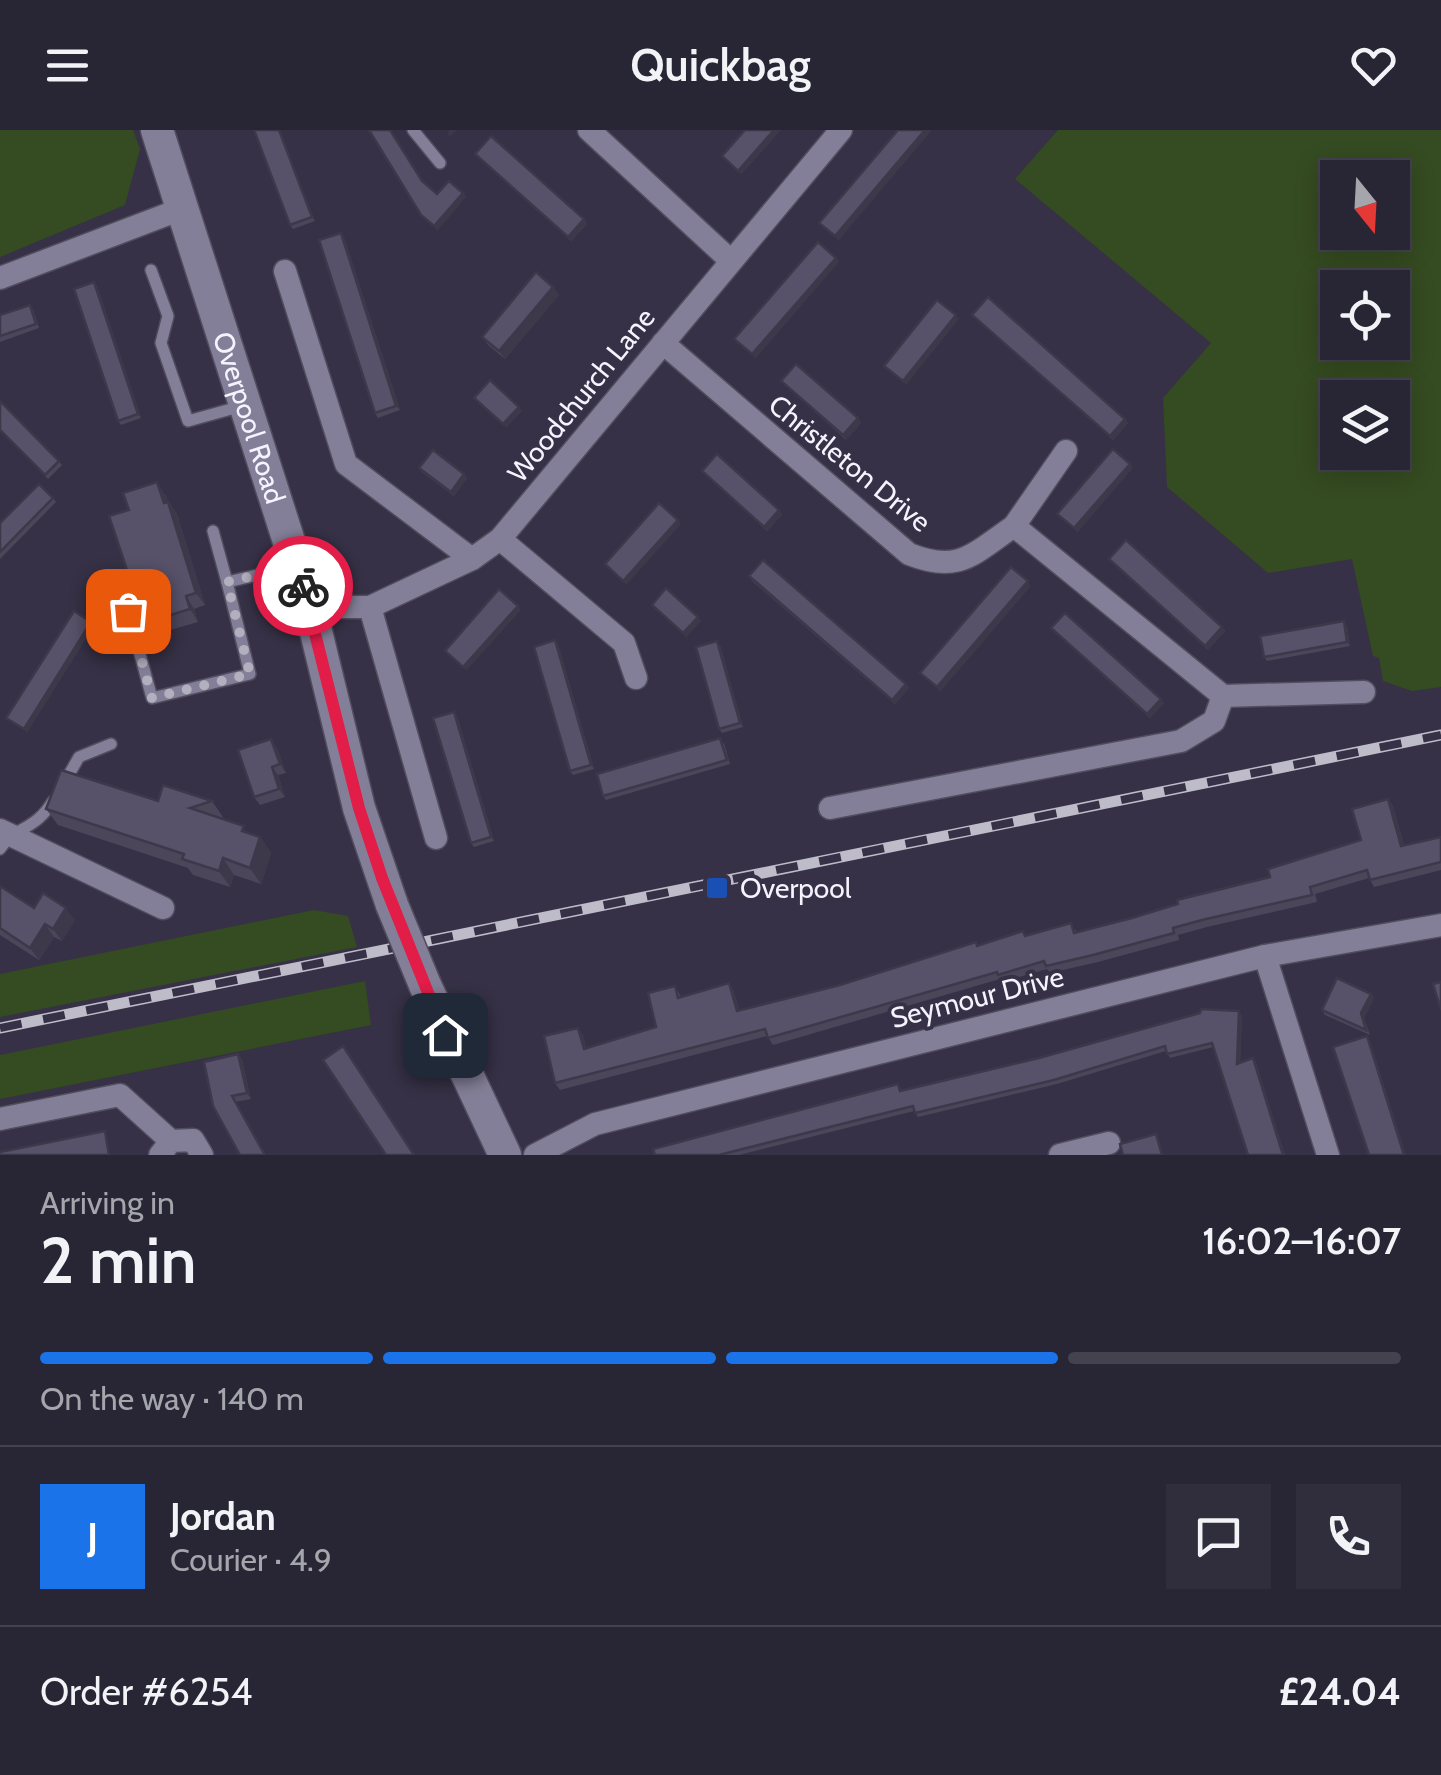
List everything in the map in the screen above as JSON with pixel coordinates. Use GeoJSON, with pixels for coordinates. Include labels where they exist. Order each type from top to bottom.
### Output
{"type":"FeatureCollection","features":[{"type":"Feature","properties":{"kind":"main road","name":"Overpool Road"},"geometry":{"type":"LineString","coordinates":[[157,130],[298,566],[359,808],[424,985],[505,1155]]}},
{"type":"Feature","properties":{"kind":"street"},"geometry":{"type":"LineString","coordinates":[[590,130],[729,259]]}},
{"type":"Feature","properties":{"kind":"street","name":"Woodchurch Lane"},"geometry":{"type":"LineString","coordinates":[[310,607],[370,606],[472,559],[500,539],[729,259],[841,130]]}},
{"type":"Feature","properties":{"kind":"street"},"geometry":{"type":"LineString","coordinates":[[0,278],[184,208]]}},
{"type":"Feature","properties":{"kind":"street"},"geometry":{"type":"LineString","coordinates":[[286,271],[346,464],[472,559]]}},
{"type":"Feature","properties":{"kind":"street","name":"Christleton Drive"},"geometry":{"type":"LineString","coordinates":[[663,343],[909,554],[932,563],[961,563],[1014,526],[1066,451]]}},
{"type":"Feature","properties":{"kind":"street"},"geometry":{"type":"LineString","coordinates":[[1014,526],[1223,696],[1364,692]]}},
{"type":"Feature","properties":{"kind":"street"},"geometry":{"type":"LineString","coordinates":[[500,539],[624,642],[636,678]]}},
{"type":"Feature","properties":{"kind":"street"},"geometry":{"type":"LineString","coordinates":[[370,606],[436,838]]}},
{"type":"Feature","properties":{"kind":"street"},"geometry":{"type":"LineString","coordinates":[[830,808],[1182,740],[1214,721],[1223,696]]}},
{"type":"Feature","properties":{"kind":"street"},"geometry":{"type":"LineString","coordinates":[[3,838],[163,908]]}},
{"type":"Feature","properties":{"kind":"street","name":"Seymour Drive"},"geometry":{"type":"LineString","coordinates":[[535,1155],[595,1124],[1265,956],[1441,925]]}},
{"type":"Feature","properties":{"kind":"street"},"geometry":{"type":"LineString","coordinates":[[1265,956],[1328,1155]]}},
{"type":"Feature","properties":{"kind":"street"},"geometry":{"type":"LineString","coordinates":[[0,1119],[120,1095],[166,1148],[193,1140],[202,1155]]}},
{"type":"Feature","properties":{"kind":"street"},"geometry":{"type":"LineString","coordinates":[[1060,1155],[1109,1143]]}},
{"type":"Feature","properties":{"kind":"lane"},"geometry":{"type":"LineString","coordinates":[[413,130],[440,163]]}},
{"type":"Feature","properties":{"kind":"lane"},"geometry":{"type":"LineString","coordinates":[[151,270],[168,316],[161,343],[188,421],[246,405]]}},
{"type":"Feature","properties":{"kind":"lane"},"geometry":{"type":"LineString","coordinates":[[128,611],[152,698],[250,674],[213,531]]}},
{"type":"Feature","properties":{"kind":"lane"},"geometry":{"type":"LineString","coordinates":[[227,582],[298,566]]}},
{"type":"Feature","properties":{"kind":"lane"},"geometry":{"type":"LineString","coordinates":[[3,838],[39,823],[79,757],[111,744]]}},
{"type":"Feature","properties":{"kind":"green space"},"geometry":{"type":"Polygon","coordinates":[[[0,130],[133,130],[140,149],[125,205],[0,257],[0,130]]]}},
{"type":"Feature","properties":{"kind":"green space"},"geometry":{"type":"Polygon","coordinates":[[[1058,130],[1441,130],[1441,687],[1412,691],[1383,681],[1379,658],[1373,656],[1352,559],[1268,573],[1167,487],[1163,398],[1211,343],[1015,179],[1058,130]]]}},
{"type":"Feature","properties":{"kind":"green space"},"geometry":{"type":"Polygon","coordinates":[[[314,910],[348,916],[357,947],[0,1017],[0,974],[314,910]]]}},
{"type":"Feature","properties":{"kind":"green space"},"geometry":{"type":"Polygon","coordinates":[[[365,981],[371,1025],[0,1099],[0,1055],[365,981]]]}},
{"type":"Feature","properties":{"kind":"building"},"geometry":{"type":"Polygon","coordinates":[[[254,130],[279,130],[312,217],[290,225],[254,130]]]}},
{"type":"Feature","properties":{"kind":"building"},"geometry":{"type":"Polygon","coordinates":[[[369,130],[390,130],[422,181],[437,194],[449,181],[463,193],[434,226],[421,215],[369,130]]]}},
{"type":"Feature","properties":{"kind":"building"},"geometry":{"type":"Polygon","coordinates":[[[745,130],[774,130],[738,171],[722,156],[745,130]]]}},
{"type":"Feature","properties":{"kind":"building"},"geometry":{"type":"Polygon","coordinates":[[[898,130],[925,130],[835,236],[819,223],[898,130]]]}},
{"type":"Feature","properties":{"kind":"building"},"geometry":{"type":"Polygon","coordinates":[[[491,136],[584,219],[568,237],[475,154],[491,136]]]}},
{"type":"Feature","properties":{"kind":"building"},"geometry":{"type":"Polygon","coordinates":[[[341,233],[396,406],[375,413],[319,240],[341,233]]]}},
{"type":"Feature","properties":{"kind":"building"},"geometry":{"type":"Polygon","coordinates":[[[818,242],[836,258],[752,354],[734,339],[818,242]]]}},
{"type":"Feature","properties":{"kind":"building"},"geometry":{"type":"Polygon","coordinates":[[[536,272],[553,287],[499,351],[482,337],[536,272]]]}},
{"type":"Feature","properties":{"kind":"building"},"geometry":{"type":"Polygon","coordinates":[[[94,282],[138,414],[118,421],[74,289],[94,282]]]}},
{"type":"Feature","properties":{"kind":"building"},"geometry":{"type":"Polygon","coordinates":[[[988,297],[1125,419],[1110,436],[972,315],[988,297]]]}},
{"type":"Feature","properties":{"kind":"building"},"geometry":{"type":"Polygon","coordinates":[[[937,300],[956,315],[903,381],[884,366],[937,300]]]}},
{"type":"Feature","properties":{"kind":"building"},"geometry":{"type":"Polygon","coordinates":[[[30,305],[36,324],[0,336],[0,315],[30,305]]]}},
{"type":"Feature","properties":{"kind":"building"},"geometry":{"type":"Polygon","coordinates":[[[796,364],[858,418],[843,435],[781,381],[796,364]]]}},
{"type":"Feature","properties":{"kind":"building"},"geometry":{"type":"Polygon","coordinates":[[[490,380],[519,407],[503,424],[474,398],[490,380]]]}},
{"type":"Feature","properties":{"kind":"building"},"geometry":{"type":"Polygon","coordinates":[[[0,401],[59,461],[45,475],[0,430],[0,401]]]}},
{"type":"Feature","properties":{"kind":"building"},"geometry":{"type":"Polygon","coordinates":[[[1113,449],[1130,464],[1074,528],[1057,514],[1113,449]]]}},
{"type":"Feature","properties":{"kind":"building"},"geometry":{"type":"Polygon","coordinates":[[[433,450],[464,474],[451,492],[419,468],[433,450]]]}},
{"type":"Feature","properties":{"kind":"building"},"geometry":{"type":"Polygon","coordinates":[[[717,454],[779,510],[764,527],[702,471],[717,454]]]}},
{"type":"Feature","properties":{"kind":"building"},"geometry":{"type":"Polygon","coordinates":[[[157,482],[164,503],[168,502],[196,593],[186,596],[190,609],[158,619],[154,604],[140,609],[109,516],[129,510],[123,493],[157,482]]]}},
{"type":"Feature","properties":{"kind":"building"},"geometry":{"type":"Polygon","coordinates":[[[39,484],[53,498],[0,552],[0,523],[39,484]]]}},
{"type":"Feature","properties":{"kind":"building"},"geometry":{"type":"Polygon","coordinates":[[[659,503],[678,520],[623,581],[605,564],[659,503]]]}},
{"type":"Feature","properties":{"kind":"building"},"geometry":{"type":"Polygon","coordinates":[[[1126,540],[1222,627],[1205,646],[1109,559],[1126,540]]]}},
{"type":"Feature","properties":{"kind":"building"},"geometry":{"type":"Polygon","coordinates":[[[763,560],[906,684],[892,700],[749,576],[763,560]]]}},
{"type":"Feature","properties":{"kind":"building"},"geometry":{"type":"Polygon","coordinates":[[[1011,567],[1028,581],[937,687],[920,673],[1011,567]]]}},
{"type":"Feature","properties":{"kind":"building"},"geometry":{"type":"Polygon","coordinates":[[[666,588],[698,617],[683,633],[652,605],[666,588]]]}},
{"type":"Feature","properties":{"kind":"building"},"geometry":{"type":"Polygon","coordinates":[[[499,589],[518,606],[463,667],[445,651],[499,589]]]}},
{"type":"Feature","properties":{"kind":"building"},"geometry":{"type":"Polygon","coordinates":[[[74,611],[91,622],[24,729],[6,718],[74,611]]]}},
{"type":"Feature","properties":{"kind":"building"},"geometry":{"type":"Polygon","coordinates":[[[1065,613],[1161,699],[1147,714],[1051,628],[1065,613]]]}},
{"type":"Feature","properties":{"kind":"building"},"geometry":{"type":"Polygon","coordinates":[[[1344,621],[1347,642],[1264,657],[1260,636],[1344,621]]]}},
{"type":"Feature","properties":{"kind":"building"},"geometry":{"type":"Polygon","coordinates":[[[555,640],[591,765],[570,771],[534,647],[555,640]]]}},
{"type":"Feature","properties":{"kind":"building"},"geometry":{"type":"Polygon","coordinates":[[[717,641],[740,723],[719,729],[696,647],[717,641]]]}},
{"type":"Feature","properties":{"kind":"building"},"geometry":{"type":"Polygon","coordinates":[[[454,712],[491,837],[471,843],[433,718],[454,712]]]}},
{"type":"Feature","properties":{"kind":"building"},"geometry":{"type":"Polygon","coordinates":[[[720,738],[727,760],[603,796],[597,774],[720,738]]]}},
{"type":"Feature","properties":{"kind":"building"},"geometry":{"type":"Polygon","coordinates":[[[271,739],[280,764],[272,767],[279,789],[254,797],[238,750],[271,739]]]}},
{"type":"Feature","properties":{"kind":"building"},"geometry":{"type":"Polygon","coordinates":[[[61,770],[158,801],[163,785],[212,801],[190,808],[244,826],[242,831],[260,837],[250,868],[223,858],[219,871],[182,859],[184,854],[46,809],[61,770]]]}},
{"type":"Feature","properties":{"kind":"building"},"geometry":{"type":"Polygon","coordinates":[[[1388,799],[1401,846],[1441,837],[1441,862],[1370,880],[1367,870],[1310,887],[1312,895],[1202,920],[1173,928],[1174,933],[1093,955],[1046,966],[1044,961],[998,975],[997,972],[768,1038],[765,1029],[555,1083],[544,1036],[578,1028],[584,1049],[656,1027],[648,993],[675,986],[678,998],[729,983],[737,1011],[840,985],[976,942],[977,946],[1023,931],[1025,936],[1071,923],[1074,933],[1132,918],[1178,904],[1177,900],[1270,877],[1268,869],[1361,840],[1352,809],[1388,799]]]}},
{"type":"Feature","properties":{"kind":"building"},"geometry":{"type":"Polygon","coordinates":[[[0,886],[34,908],[43,893],[66,908],[53,929],[45,924],[30,948],[0,928],[0,886]]]}},
{"type":"Feature","properties":{"kind":"building"},"geometry":{"type":"Polygon","coordinates":[[[1337,978],[1371,994],[1361,1013],[1366,1030],[1322,1010],[1337,978]]]}},
{"type":"Feature","properties":{"kind":"building"},"geometry":{"type":"Polygon","coordinates":[[[1441,982],[1441,1010],[1433,984],[1441,982]]]}},
{"type":"Feature","properties":{"kind":"building"},"geometry":{"type":"Polygon","coordinates":[[[1201,1009],[1239,1011],[1237,1064],[1253,1058],[1283,1155],[1248,1155],[1212,1043],[1167,1054],[1165,1046],[1054,1080],[915,1113],[913,1106],[719,1155],[655,1155],[653,1149],[898,1084],[900,1091],[1039,1058],[1200,1013],[1201,1009]]]}},
{"type":"Feature","properties":{"kind":"building"},"geometry":{"type":"Polygon","coordinates":[[[1367,1036],[1404,1155],[1369,1155],[1333,1047],[1367,1036]]]}},
{"type":"Feature","properties":{"kind":"building"},"geometry":{"type":"Polygon","coordinates":[[[343,1046],[414,1155],[386,1155],[323,1060],[343,1046]]]}},
{"type":"Feature","properties":{"kind":"building"},"geometry":{"type":"Polygon","coordinates":[[[238,1054],[247,1093],[232,1096],[265,1155],[240,1155],[213,1106],[204,1062],[238,1054]]]}},
{"type":"Feature","properties":{"kind":"building"},"geometry":{"type":"Polygon","coordinates":[[[105,1131],[109,1155],[0,1155],[0,1152],[105,1131]]]}},
{"type":"Feature","properties":{"kind":"building"},"geometry":{"type":"Polygon","coordinates":[[[1156,1134],[1162,1155],[1123,1155],[1120,1144],[1156,1134]]]}},
{"type":"Feature","properties":{"kind":"railway"},"geometry":{"type":"LineString","coordinates":[[0,1028],[1441,735]]}},
{"type":"Feature","properties":{"kind":"way so far"},"geometry":{"type":"LineString","coordinates":[[128,611],[152,698],[250,674],[227,582],[298,566],[303,586]]}},
{"type":"Feature","properties":{"kind":"place","name":"Overpool"},"geometry":{"type":"Point","coordinates":[717,888]}},
{"type":"Feature","properties":{"kind":"route"},"geometry":{"type":"LineString","coordinates":[[303,586],[359,808],[382,878],[445,1035]]}}]}
